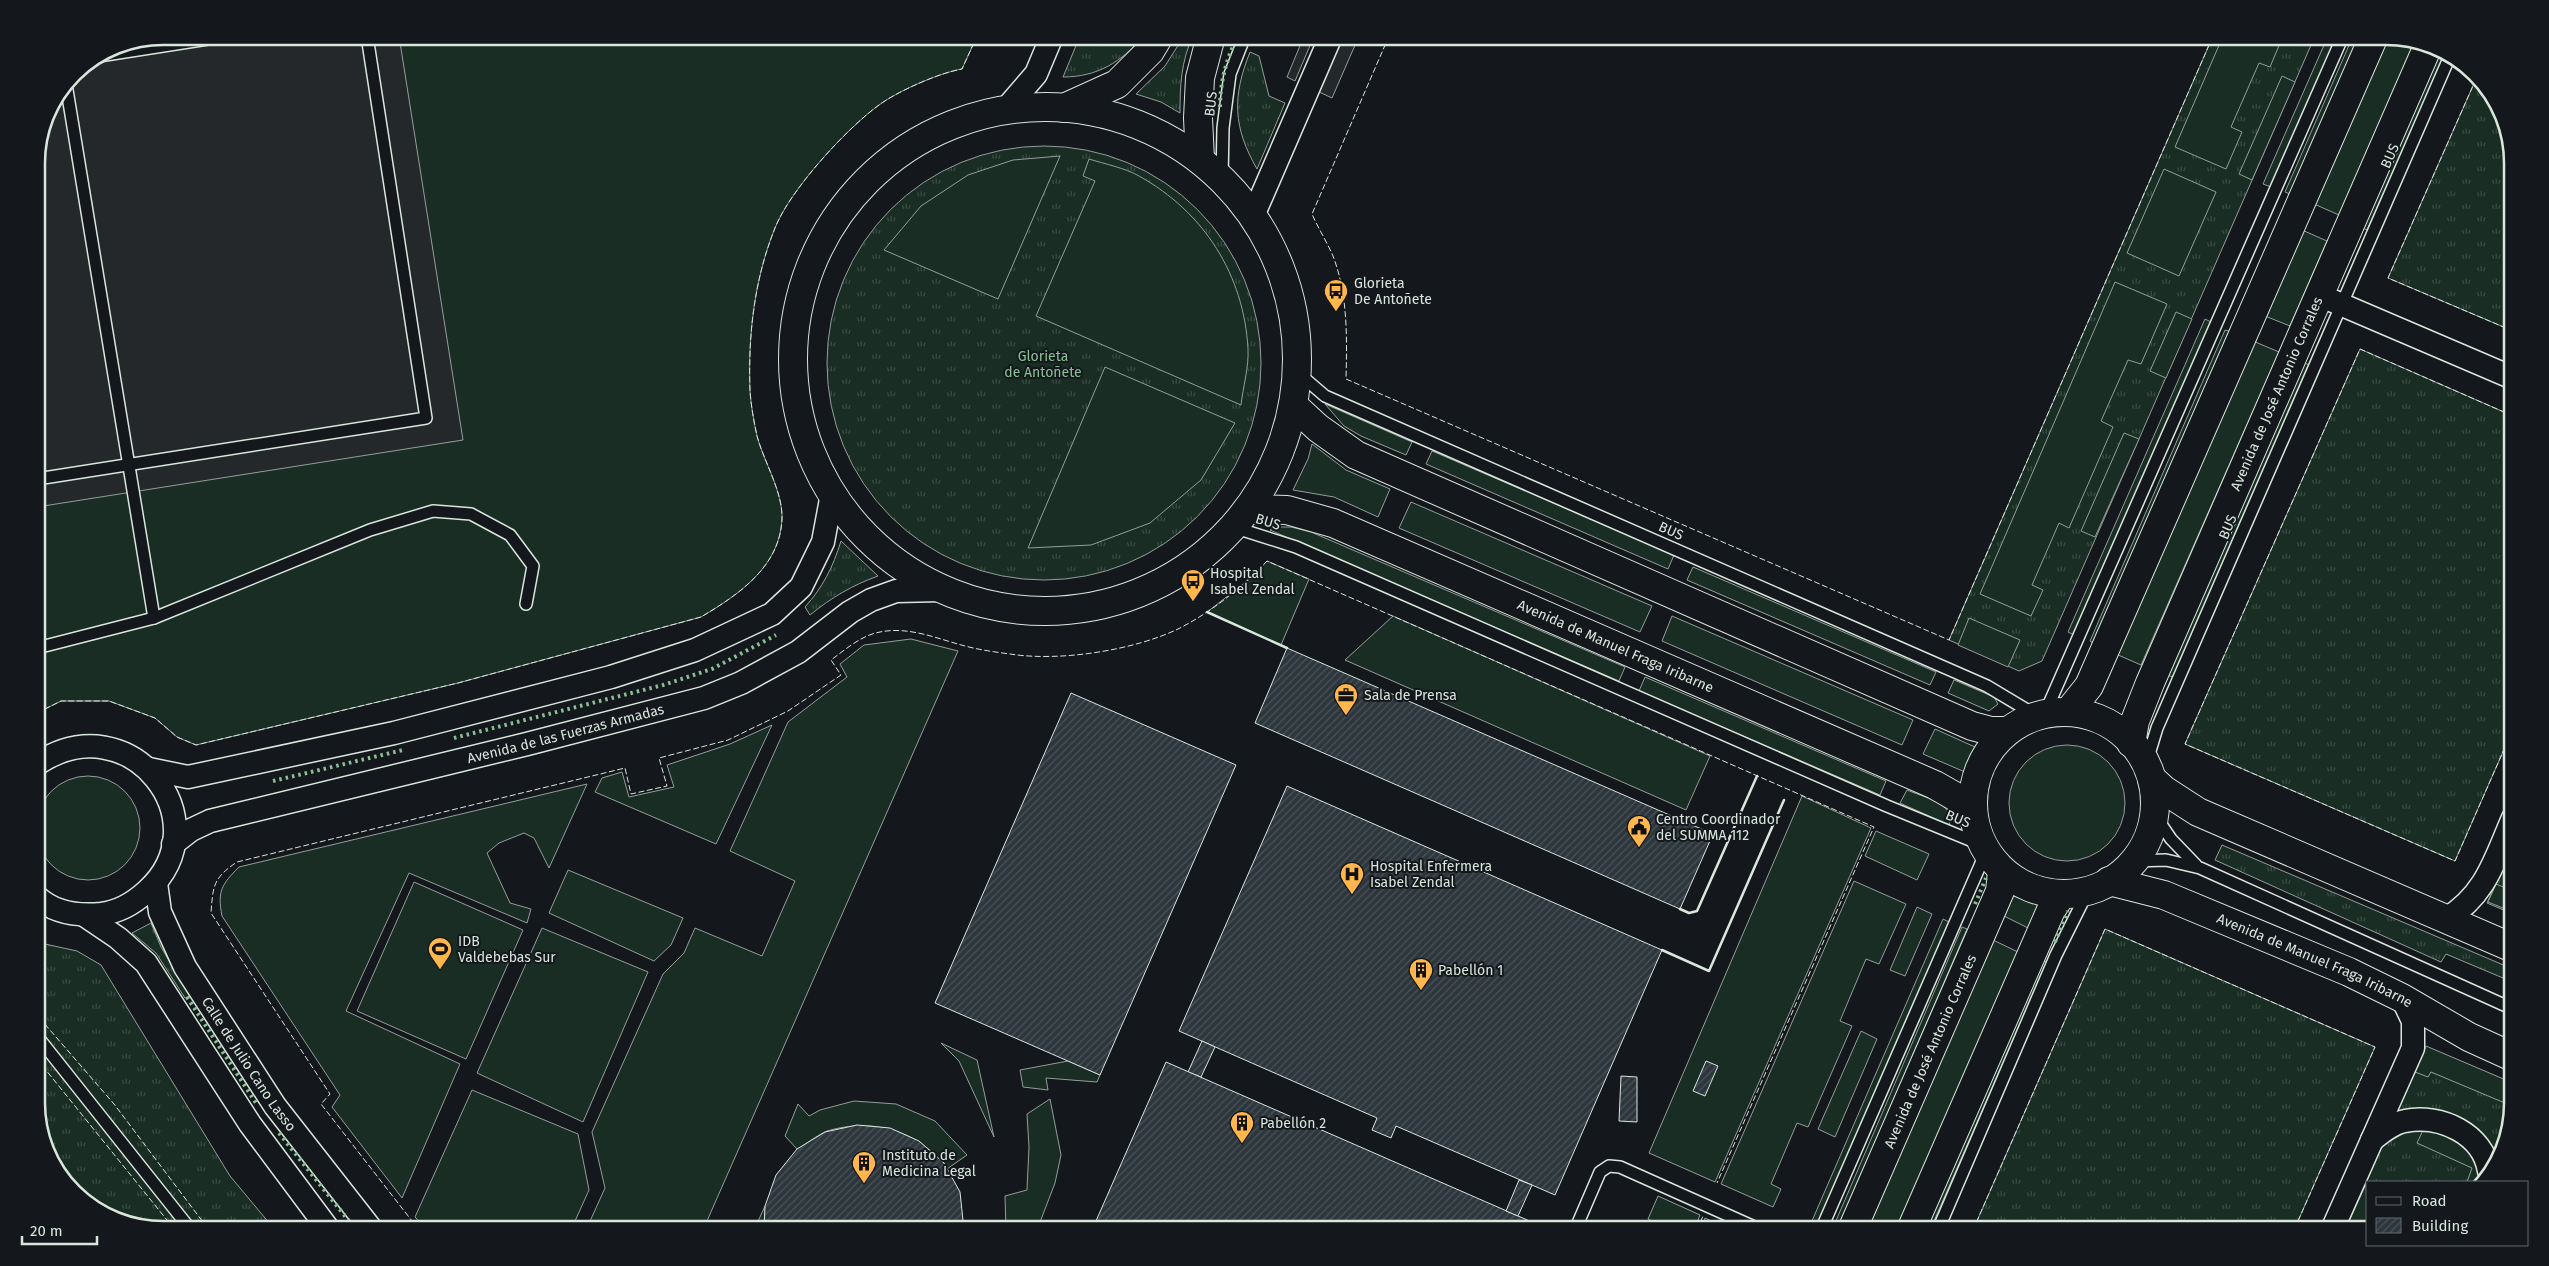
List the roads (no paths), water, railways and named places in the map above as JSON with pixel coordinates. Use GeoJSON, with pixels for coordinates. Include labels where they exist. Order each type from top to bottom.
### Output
{"type":"FeatureCollection","features":[{"type":"Feature","properties":{"kind":"street"},"geometry":{"type":"LineString","coordinates":[[1005,110],[1036,74],[1048,45]]}},
{"type":"Feature","properties":{"kind":"street"},"geometry":{"type":"LineString","coordinates":[[1064,108],[1117,84],[1153,45]]}},
{"type":"Feature","properties":{"kind":"street"},"geometry":{"type":"LineString","coordinates":[[1200,160],[1198,118],[1200,78],[1209,45]]}},
{"type":"Feature","properties":{"kind":"street"},"geometry":{"type":"LineString","coordinates":[[1253,216],[1326,45]]}},
{"type":"Feature","properties":{"kind":"street"},"geometry":{"type":"LineString","coordinates":[[1293,405],[1318,428],[1356,455],[1972,726],[1990,731],[2007,731],[2050,714],[2089,686],[2370,45]]}},
{"type":"Feature","properties":{"kind":"street","name":"Avenida de José Antonio Corrales"},"geometry":{"type":"LineString","coordinates":[[2134,861],[2146,842],[2154,814],[2143,762],[2141,705],[2330,300],[2426,52]]}},
{"type":"Feature","properties":{"kind":"street"},"geometry":{"type":"LineString","coordinates":[[1064,108],[1101,113],[1136,124],[1170,140],[1200,160],[1222,179],[1253,216],[1278,264],[1294,317],[1296,372],[1293,405],[1276,460],[1240,518],[1206,553],[1176,575],[1143,592],[1108,604],[1072,610],[1034,612],[998,608],[941,590],[898,565],[869,539],[832,494],[815,462],[803,429],[796,394],[793,359],[798,315],[804,289],[816,255],[833,224],[854,196],[879,170],[900,154],[938,131],[971,118],[1005,110],[1064,108]]}},
{"type":"Feature","properties":{"kind":"street"},"geometry":{"type":"LineString","coordinates":[[2330,300],[2504,375]]}},
{"type":"Feature","properties":{"kind":"street"},"geometry":{"type":"LineString","coordinates":[[149,769],[188,776],[394,733],[611,677],[695,650],[772,614],[801,587],[823,542],[832,494]]}},
{"type":"Feature","properties":{"kind":"street","name":"Avenida de Manuel Fraga Iribarne"},"geometry":{"type":"LineString","coordinates":[[1240,518],[1287,510],[1333,522],[1935,784],[1956,797],[1973,813]]}},
{"type":"Feature","properties":{"kind":"street","name":"Avenida de las Fuerzas Armadas"},"geometry":{"type":"LineString","coordinates":[[173,844],[191,830],[210,821],[527,744],[704,698],[741,683],[798,652],[850,612],[872,600],[896,591],[941,590]]}},
{"type":"Feature","properties":{"kind":"street"},"geometry":{"type":"LineString","coordinates":[[2050,714],[2082,713],[2112,726],[2164,790],[2198,812],[2504,944]]}},
{"type":"Feature","properties":{"kind":"street"},"geometry":{"type":"LineString","coordinates":[[1990,856],[1973,813],[1974,788],[1980,767],[1991,748],[2007,731]]}},
{"type":"Feature","properties":{"kind":"street"},"geometry":{"type":"LineString","coordinates":[[45,758],[52,753],[77,746],[103,746],[128,754],[149,769],[165,791],[174,816],[173,844],[167,864],[156,882],[136,901],[112,913],[84,916],[45,905]]}},
{"type":"Feature","properties":{"kind":"street"},"geometry":{"type":"LineString","coordinates":[[2446,919],[2468,904],[2480,890],[2504,838]]}},
{"type":"Feature","properties":{"kind":"street","name":"Avenida de José Antonio Corrales"},"geometry":{"type":"LineString","coordinates":[[1856,1221],[2000,891],[1990,856]]}},
{"type":"Feature","properties":{"kind":"street","name":"Avenida de Manuel Fraga Iribarne"},"geometry":{"type":"LineString","coordinates":[[1990,856],[2032,889],[2086,889],[2164,895],[2340,968],[2402,998],[2462,1034],[2504,1053]]}},
{"type":"Feature","properties":{"kind":"street"},"geometry":{"type":"LineString","coordinates":[[1915,1221],[2051,910],[2134,861]]}},
{"type":"Feature","properties":{"kind":"street","name":"Calle de Julio Cano Lasso"},"geometry":{"type":"LineString","coordinates":[[156,882],[160,912],[185,967],[275,1106],[365,1221]]}},
{"type":"Feature","properties":{"kind":"street"},"geometry":{"type":"LineString","coordinates":[[84,916],[118,938],[146,963],[250,1124],[322,1221]]}},
{"type":"Feature","properties":{"kind":"street"},"geometry":{"type":"LineString","coordinates":[[2336,1221],[2413,1048],[2413,1021],[2402,998]]}},
{"type":"Feature","properties":{"kind":"street"},"geometry":{"type":"LineString","coordinates":[[2372,1140],[2387,1129],[2404,1121],[2431,1119],[2448,1124],[2465,1133],[2482,1150],[2487,1164]]}},
{"type":"Feature","properties":{"kind":"lane"},"geometry":{"type":"LineString","coordinates":[[122,52],[169,45]]}},
{"type":"Feature","properties":{"kind":"lane"},"geometry":{"type":"LineString","coordinates":[[45,478],[426,418],[368,45]]}},
{"type":"Feature","properties":{"kind":"lane","name":"BUS"},"geometry":{"type":"LineString","coordinates":[[1222,179],[1223,128],[1230,74],[1241,45]]}},
{"type":"Feature","properties":{"kind":"lane"},"geometry":{"type":"LineString","coordinates":[[2050,714],[2339,45]]}},
{"type":"Feature","properties":{"kind":"lane","name":"BUS"},"geometry":{"type":"LineString","coordinates":[[2330,300],[2447,62]]}},
{"type":"Feature","properties":{"kind":"lane"},"geometry":{"type":"LineString","coordinates":[[68,93],[154,618]]}},
{"type":"Feature","properties":{"kind":"lane","name":"BUS"},"geometry":{"type":"LineString","coordinates":[[1296,372],[1325,396],[2050,714]]}},
{"type":"Feature","properties":{"kind":"lane"},"geometry":{"type":"LineString","coordinates":[[45,646],[154,618],[370,530],[433,511],[471,514],[510,534],[533,566],[526,604]]}},
{"type":"Feature","properties":{"kind":"lane","name":"BUS"},"geometry":{"type":"LineString","coordinates":[[1240,518],[1296,547],[1878,802],[1990,856]]}},
{"type":"Feature","properties":{"kind":"lane"},"geometry":{"type":"LineString","coordinates":[[2154,814],[2171,839],[2200,868]]}},
{"type":"Feature","properties":{"kind":"lane"},"geometry":{"type":"LineString","coordinates":[[1825,1221],[1990,856]]}},
{"type":"Feature","properties":{"kind":"lane"},"geometry":{"type":"LineString","coordinates":[[2134,861],[2166,860],[2200,868],[2504,1005]]}},
{"type":"Feature","properties":{"kind":"lane"},"geometry":{"type":"LineString","coordinates":[[1942,1221],[2086,889]]}},
{"type":"Feature","properties":{"kind":"lane"},"geometry":{"type":"LineString","coordinates":[[45,1047],[184,1221]]}},
{"type":"Feature","properties":{"kind":"lane"},"geometry":{"type":"LineString","coordinates":[[1579,1221],[1600,1172],[1608,1166],[1620,1167],[1742,1221]]}},
{"type":"Feature","properties":{"kind":"place","name":"Glorieta De Antoñete"},"geometry":{"type":"Point","coordinates":[1336,312]}},
{"type":"Feature","properties":{"kind":"place","name":"Hospital Isabel Zendal"},"geometry":{"type":"Point","coordinates":[1193,602]}},
{"type":"Feature","properties":{"kind":"place","name":"Sala de Prensa"},"geometry":{"type":"Point","coordinates":[1346,716]}},
{"type":"Feature","properties":{"kind":"place","name":"Centro Coordinador del SUMMA 112"},"geometry":{"type":"Point","coordinates":[1639,848]}},
{"type":"Feature","properties":{"kind":"place","name":"Hospital Enfermera Isabel Zendal"},"geometry":{"type":"Point","coordinates":[1352,895]}},
{"type":"Feature","properties":{"kind":"place","name":"IDB Valdebebas Sur"},"geometry":{"type":"Point","coordinates":[440,970]}},
{"type":"Feature","properties":{"kind":"place","name":"Pabellón 1"},"geometry":{"type":"Point","coordinates":[1421,991]}},
{"type":"Feature","properties":{"kind":"place","name":"Pabellón 2"},"geometry":{"type":"Point","coordinates":[1242,1144]}},
{"type":"Feature","properties":{"kind":"place","name":"Instituto de Medicina Legal"},"geometry":{"type":"Point","coordinates":[864,1184]}},
{"type":"Feature","properties":{"kind":"park label","name":"Glorieta de Antoñete"},"geometry":{"type":"Point","coordinates":[1043,364]}}]}
